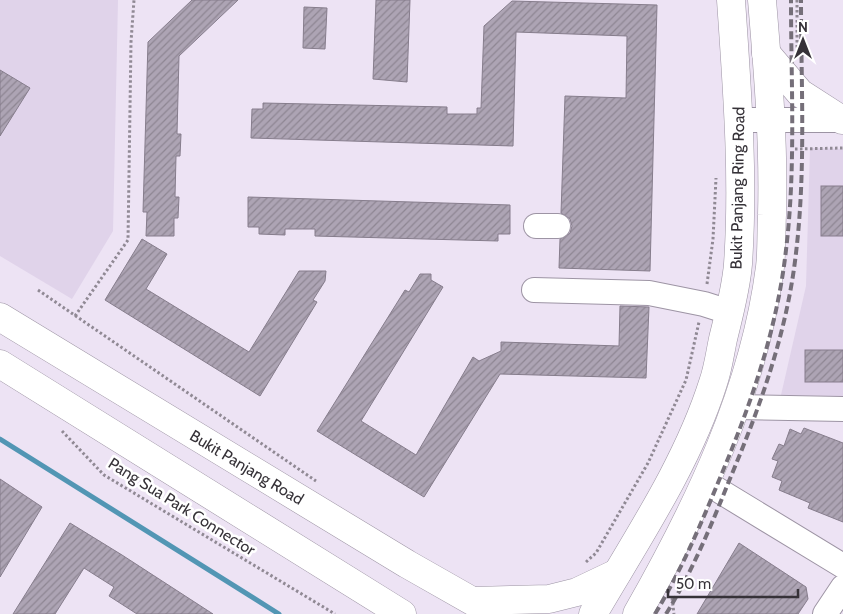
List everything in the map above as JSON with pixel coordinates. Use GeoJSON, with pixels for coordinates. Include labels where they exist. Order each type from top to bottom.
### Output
{"type":"FeatureCollection","features":[{"type":"Feature","properties":{"kind":"main road","name":"Bukit Panjang Ring Road"},"geometry":{"type":"LineString","coordinates":[[593,614],[671,478],[701,415],[714,382],[738,266],[739,128],[730,0]]}},
{"type":"Feature","properties":{"kind":"main road","name":"Bukit Panjang Ring Road"},"geometry":{"type":"LineString","coordinates":[[637,614],[653,602],[706,482],[746,379],[770,267],[771,126],[762,0]]}},
{"type":"Feature","properties":{"kind":"main road"},"geometry":{"type":"LineString","coordinates":[[766,53],[800,93],[842,125]]}},
{"type":"Feature","properties":{"kind":"main road","name":"Bukit Panjang Road"},"geometry":{"type":"LineString","coordinates":[[0,317],[407,564],[484,607]]}},
{"type":"Feature","properties":{"kind":"main road"},"geometry":{"type":"LineString","coordinates":[[0,364],[402,614]]}},
{"type":"Feature","properties":{"kind":"main road"},"geometry":{"type":"LineString","coordinates":[[484,607],[549,599],[577,592],[617,573]]}},
{"type":"Feature","properties":{"kind":"street"},"geometry":{"type":"LineString","coordinates":[[739,128],[842,125]]}},
{"type":"Feature","properties":{"kind":"street"},"geometry":{"type":"LineString","coordinates":[[534,290],[649,293],[704,304],[729,312]]}},
{"type":"Feature","properties":{"kind":"street"},"geometry":{"type":"LineString","coordinates":[[735,407],[843,409]]}},
{"type":"Feature","properties":{"kind":"street"},"geometry":{"type":"LineString","coordinates":[[706,482],[843,566]]}},
{"type":"Feature","properties":{"kind":"street"},"geometry":{"type":"LineString","coordinates":[[825,614],[843,587]]}},
{"type":"Feature","properties":{"kind":"path"},"geometry":{"type":"LineString","coordinates":[[75,316],[128,240],[131,42],[134,0]]}},
{"type":"Feature","properties":{"kind":"path"},"geometry":{"type":"LineString","coordinates":[[797,0],[797,64]]}},
{"type":"Feature","properties":{"kind":"path"},"geometry":{"type":"LineString","coordinates":[[795,149],[843,148]]}},
{"type":"Feature","properties":{"kind":"path"},"geometry":{"type":"LineString","coordinates":[[38,290],[324,486]]}},
{"type":"Feature","properties":{"kind":"path","name":"Pang Sua Park Connector"},"geometry":{"type":"LineString","coordinates":[[56,427],[64,432],[104,475],[335,614]]}},
{"type":"Feature","properties":{"kind":"shaded area"},"geometry":{"type":"Polygon","coordinates":[[[0,0],[118,0],[113,231],[72,299],[0,256],[0,0]]]}},
{"type":"Feature","properties":{"kind":"shaded area"},"geometry":{"type":"Polygon","coordinates":[[[810,148],[843,149],[843,396],[781,395],[806,286],[810,148]]]}},
{"type":"Feature","properties":{"kind":"building"},"geometry":{"type":"Polygon","coordinates":[[[192,0],[238,0],[179,56],[177,134],[181,134],[180,156],[176,156],[175,197],[179,197],[178,218],[174,218],[174,236],[146,236],[147,212],[143,212],[148,42],[192,0]]]}},
{"type":"Feature","properties":{"kind":"building"},"geometry":{"type":"Polygon","coordinates":[[[376,0],[410,0],[407,82],[373,79],[376,0]]]}},
{"type":"Feature","properties":{"kind":"building"},"geometry":{"type":"Polygon","coordinates":[[[512,1],[657,5],[650,271],[559,268],[560,239],[570,233],[572,226],[570,219],[561,213],[565,96],[626,98],[627,36],[516,32],[513,146],[251,138],[252,109],[263,109],[263,103],[447,107],[447,114],[477,114],[477,108],[481,108],[484,26],[512,1]]]}},
{"type":"Feature","properties":{"kind":"building"},"geometry":{"type":"Polygon","coordinates":[[[304,7],[327,8],[325,49],[303,48],[304,7]]]}},
{"type":"Feature","properties":{"kind":"building"},"geometry":{"type":"Polygon","coordinates":[[[0,70],[30,88],[0,136],[0,70]]]}},
{"type":"Feature","properties":{"kind":"building"},"geometry":{"type":"Polygon","coordinates":[[[821,186],[843,186],[843,236],[821,236],[821,186]]]}},
{"type":"Feature","properties":{"kind":"building"},"geometry":{"type":"Polygon","coordinates":[[[248,197],[510,205],[510,234],[498,234],[498,241],[315,236],[315,229],[285,229],[285,235],[259,234],[259,227],[248,227],[248,197]]]}},
{"type":"Feature","properties":{"kind":"building"},"geometry":{"type":"Polygon","coordinates":[[[142,239],[167,254],[146,289],[249,352],[299,271],[326,271],[325,281],[313,300],[317,302],[260,396],[105,300],[142,239]]]}},
{"type":"Feature","properties":{"kind":"building"},"geometry":{"type":"Polygon","coordinates":[[[420,274],[431,274],[431,280],[443,287],[361,421],[416,455],[473,357],[479,361],[501,351],[501,342],[619,346],[620,306],[649,307],[646,378],[500,374],[424,497],[317,431],[405,290],[409,292],[420,274]]]}},
{"type":"Feature","properties":{"kind":"building"},"geometry":{"type":"Polygon","coordinates":[[[805,350],[843,350],[843,382],[805,382],[805,350]]]}},
{"type":"Feature","properties":{"kind":"building"},"geometry":{"type":"Polygon","coordinates":[[[804,428],[843,443],[843,522],[808,508],[810,503],[779,490],[782,481],[772,477],[778,461],[772,459],[779,444],[784,446],[790,429],[801,434],[804,428]]]}},
{"type":"Feature","properties":{"kind":"building"},"geometry":{"type":"Polygon","coordinates":[[[0,479],[42,507],[0,577],[0,479]]]}},
{"type":"Feature","properties":{"kind":"building"},"geometry":{"type":"Polygon","coordinates":[[[70,523],[213,614],[137,614],[109,596],[114,587],[84,568],[55,614],[13,614],[70,523]]]}},
{"type":"Feature","properties":{"kind":"building"},"geometry":{"type":"Polygon","coordinates":[[[739,543],[806,587],[808,599],[798,614],[697,614],[739,543]]]}},
{"type":"Feature","properties":{"kind":"waterway"},"geometry":{"type":"LineString","coordinates":[[0,439],[279,614]]}},
{"type":"Feature","properties":{"kind":"railway"},"geometry":{"type":"LineString","coordinates":[[655,614],[690,547],[731,450],[761,366],[776,309],[786,250],[791,188],[791,0]]}},
{"type":"Feature","properties":{"kind":"railway"},"geometry":{"type":"LineString","coordinates":[[666,614],[700,549],[740,453],[771,369],[786,312],[796,253],[801,190],[801,0]]}}]}
